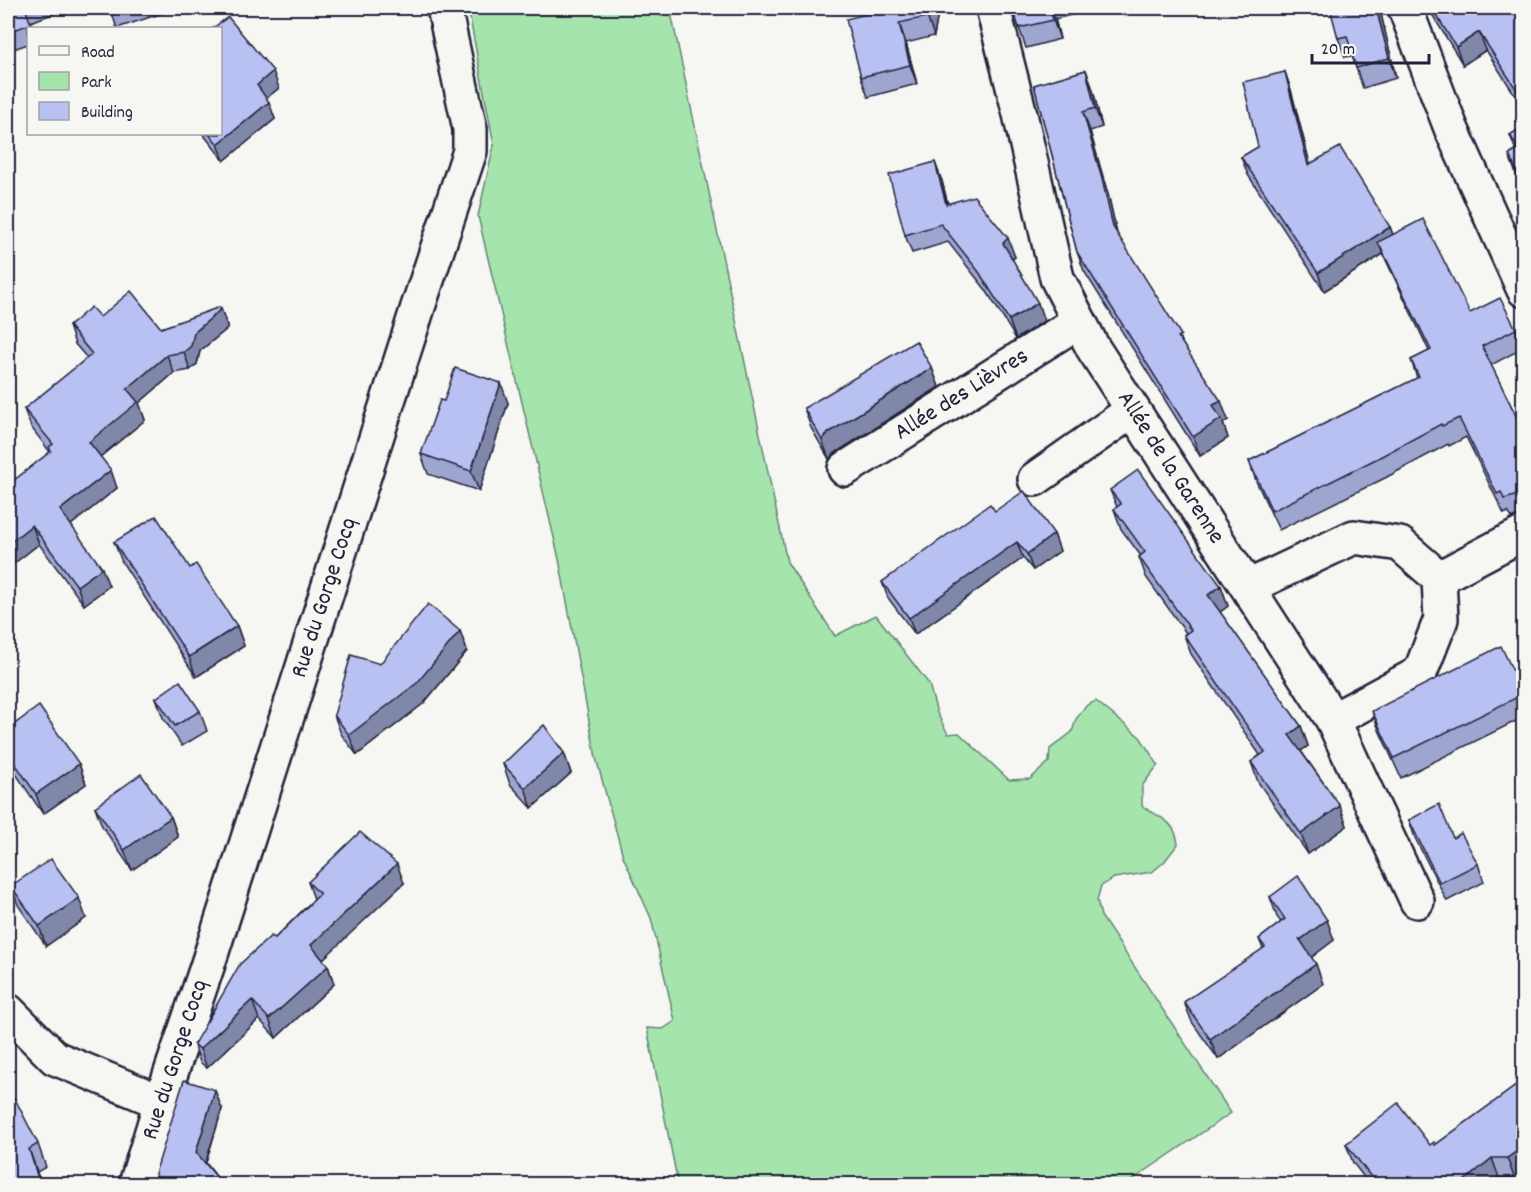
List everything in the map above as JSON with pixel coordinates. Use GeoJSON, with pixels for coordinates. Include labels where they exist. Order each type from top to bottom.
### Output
{"type":"FeatureCollection","features":[{"type":"Feature","properties":{"kind":"street","name":"Rue du Gorge Cocq"},"geometry":{"type":"LineString","coordinates":[[136,1185],[418,307],[471,151],[470,129],[444,8]]}},
{"type":"Feature","properties":{"kind":"street","name":"Allée de la Garenne"},"geometry":{"type":"LineString","coordinates":[[993,8],[1020,114],[1057,278],[1093,348],[1333,720],[1417,901]]}},
{"type":"Feature","properties":{"kind":"street"},"geometry":{"type":"LineString","coordinates":[[1405,8],[1451,128],[1524,290]]}},
{"type":"Feature","properties":{"kind":"street","name":"Allée des Lièvres"},"geometry":{"type":"LineString","coordinates":[[845,469],[1079,321]]}},
{"type":"Feature","properties":{"kind":"street"},"geometry":{"type":"LineString","coordinates":[[1035,479],[1133,410]]}},
{"type":"Feature","properties":{"kind":"street"},"geometry":{"type":"LineString","coordinates":[[1438,578],[1524,534]]}},
{"type":"Feature","properties":{"kind":"street"},"geometry":{"type":"LineString","coordinates":[[1248,588],[1354,537],[1400,544],[1438,578],[1441,619],[1420,673],[1333,720]]}},
{"type":"Feature","properties":{"kind":"street"},"geometry":{"type":"LineString","coordinates":[[8,1011],[55,1058],[161,1102]]}},
{"type":"Feature","properties":{"kind":"green space"},"geometry":{"type":"Polygon","coordinates":[[[468,8],[670,8],[787,562],[835,636],[876,615],[929,684],[937,713],[948,734],[959,733],[1009,780],[1030,779],[1049,762],[1050,749],[1072,732],[1076,719],[1087,705],[1096,701],[1140,737],[1158,765],[1142,786],[1142,806],[1170,825],[1178,844],[1164,862],[1152,872],[1114,878],[1101,886],[1097,900],[1101,916],[1231,1113],[1126,1184],[678,1184],[647,1028],[663,1029],[675,1021],[651,918],[623,856],[596,758],[559,559],[478,216],[494,145],[468,8]]]}},
{"type":"Feature","properties":{"kind":"building"},"geometry":{"type":"Polygon","coordinates":[[[8,8],[25,8],[31,24],[8,32],[8,8]]]}},
{"type":"Feature","properties":{"kind":"building"},"geometry":{"type":"Polygon","coordinates":[[[883,8],[928,8],[927,17],[899,23],[910,65],[861,77],[846,19],[883,10],[883,8]]]}},
{"type":"Feature","properties":{"kind":"building"},"geometry":{"type":"Polygon","coordinates":[[[1013,8],[1050,8],[1053,20],[1019,28],[1013,8]]]}},
{"type":"Feature","properties":{"kind":"building"},"geometry":{"type":"Polygon","coordinates":[[[1330,8],[1376,8],[1389,58],[1356,68],[1347,36],[1338,38],[1330,8]]]}},
{"type":"Feature","properties":{"kind":"building"},"geometry":{"type":"Polygon","coordinates":[[[1432,8],[1476,8],[1478,11],[1483,8],[1524,8],[1524,101],[1479,32],[1456,47],[1432,8]]]}},
{"type":"Feature","properties":{"kind":"building"},"geometry":{"type":"Polygon","coordinates":[[[228,17],[273,71],[257,85],[269,102],[218,144],[210,135],[222,135],[222,27],[214,27],[228,17]]]}},
{"type":"Feature","properties":{"kind":"building"},"geometry":{"type":"Polygon","coordinates":[[[1086,70],[1095,108],[1083,112],[1113,227],[1181,335],[1178,337],[1221,401],[1213,405],[1221,419],[1193,437],[1077,252],[1034,85],[1086,70]]]}},
{"type":"Feature","properties":{"kind":"building"},"geometry":{"type":"Polygon","coordinates":[[[1285,72],[1308,165],[1340,147],[1390,227],[1318,273],[1241,157],[1258,147],[1243,82],[1285,72]]]}},
{"type":"Feature","properties":{"kind":"building"},"geometry":{"type":"Polygon","coordinates":[[[1524,126],[1524,185],[1509,155],[1519,149],[1510,135],[1524,126]]]}},
{"type":"Feature","properties":{"kind":"building"},"geometry":{"type":"Polygon","coordinates":[[[935,162],[946,204],[974,196],[1008,238],[1003,243],[1038,303],[1009,320],[979,272],[941,224],[905,235],[889,175],[935,162]]]}},
{"type":"Feature","properties":{"kind":"building"},"geometry":{"type":"Polygon","coordinates":[[[1423,219],[1470,313],[1500,298],[1516,329],[1482,346],[1524,432],[1524,496],[1518,495],[1504,499],[1501,492],[1497,494],[1459,418],[1442,426],[1441,424],[1272,511],[1249,461],[1419,377],[1411,360],[1431,350],[1378,242],[1423,219]]]}},
{"type":"Feature","properties":{"kind":"building"},"geometry":{"type":"Polygon","coordinates":[[[131,291],[161,328],[220,307],[221,309],[194,333],[191,346],[184,352],[167,355],[127,389],[138,402],[89,442],[111,470],[60,510],[102,568],[77,586],[32,525],[8,544],[8,485],[51,451],[49,447],[53,444],[24,409],[92,354],[69,326],[91,307],[100,317],[131,291]]]}},
{"type":"Feature","properties":{"kind":"building"},"geometry":{"type":"Polygon","coordinates":[[[916,341],[932,368],[828,433],[822,440],[804,408],[916,341]]]}},
{"type":"Feature","properties":{"kind":"building"},"geometry":{"type":"Polygon","coordinates":[[[455,368],[501,383],[471,471],[421,454],[440,400],[444,401],[455,368]]]}},
{"type":"Feature","properties":{"kind":"building"},"geometry":{"type":"Polygon","coordinates":[[[1138,470],[1221,586],[1208,595],[1301,726],[1289,735],[1340,806],[1301,834],[1251,762],[1265,752],[1184,635],[1191,630],[1139,557],[1145,552],[1114,509],[1121,504],[1110,490],[1138,470]]]}},
{"type":"Feature","properties":{"kind":"building"},"geometry":{"type":"Polygon","coordinates":[[[1024,491],[1054,534],[1027,554],[1017,542],[909,618],[882,582],[990,504],[995,511],[1024,491]]]}},
{"type":"Feature","properties":{"kind":"building"},"geometry":{"type":"Polygon","coordinates":[[[156,516],[190,568],[196,564],[237,626],[189,657],[114,542],[156,516]]]}},
{"type":"Feature","properties":{"kind":"building"},"geometry":{"type":"Polygon","coordinates":[[[428,604],[460,631],[417,683],[349,735],[334,715],[351,655],[380,664],[428,604]]]}},
{"type":"Feature","properties":{"kind":"building"},"geometry":{"type":"Polygon","coordinates":[[[1501,646],[1524,694],[1394,758],[1372,711],[1501,646]]]}},
{"type":"Feature","properties":{"kind":"building"},"geometry":{"type":"Polygon","coordinates":[[[180,681],[200,711],[175,726],[156,698],[180,681]]]}},
{"type":"Feature","properties":{"kind":"building"},"geometry":{"type":"Polygon","coordinates":[[[39,706],[79,764],[36,794],[8,753],[8,729],[39,706]]]}},
{"type":"Feature","properties":{"kind":"building"},"geometry":{"type":"Polygon","coordinates":[[[544,725],[564,753],[525,788],[503,764],[544,725]]]}},
{"type":"Feature","properties":{"kind":"building"},"geometry":{"type":"Polygon","coordinates":[[[141,774],[171,817],[124,850],[95,807],[141,774]]]}},
{"type":"Feature","properties":{"kind":"building"},"geometry":{"type":"Polygon","coordinates":[[[1439,804],[1453,838],[1461,833],[1478,864],[1440,883],[1409,820],[1439,804]]]}},
{"type":"Feature","properties":{"kind":"building"},"geometry":{"type":"Polygon","coordinates":[[[360,832],[397,864],[311,945],[328,966],[269,1019],[252,1000],[200,1049],[194,1044],[240,964],[271,936],[275,938],[320,894],[308,882],[360,832]]]}},
{"type":"Feature","properties":{"kind":"building"},"geometry":{"type":"Polygon","coordinates":[[[51,859],[79,898],[39,926],[11,886],[51,859]]]}},
{"type":"Feature","properties":{"kind":"building"},"geometry":{"type":"Polygon","coordinates":[[[1298,876],[1327,920],[1300,940],[1316,964],[1210,1039],[1184,1002],[1265,947],[1259,939],[1285,919],[1270,897],[1298,876]]]}},
{"type":"Feature","properties":{"kind":"building"},"geometry":{"type":"Polygon","coordinates":[[[184,1080],[215,1090],[196,1152],[223,1185],[164,1185],[155,1174],[184,1080]]]}},
{"type":"Feature","properties":{"kind":"building"},"geometry":{"type":"Polygon","coordinates":[[[1524,1080],[1524,1146],[1507,1158],[1492,1158],[1459,1185],[1377,1185],[1346,1144],[1398,1103],[1430,1145],[1434,1142],[1435,1145],[1524,1080]]]}},
{"type":"Feature","properties":{"kind":"building"},"geometry":{"type":"Polygon","coordinates":[[[8,1091],[15,1099],[38,1144],[29,1149],[40,1185],[8,1185],[8,1091]]]}}]}
